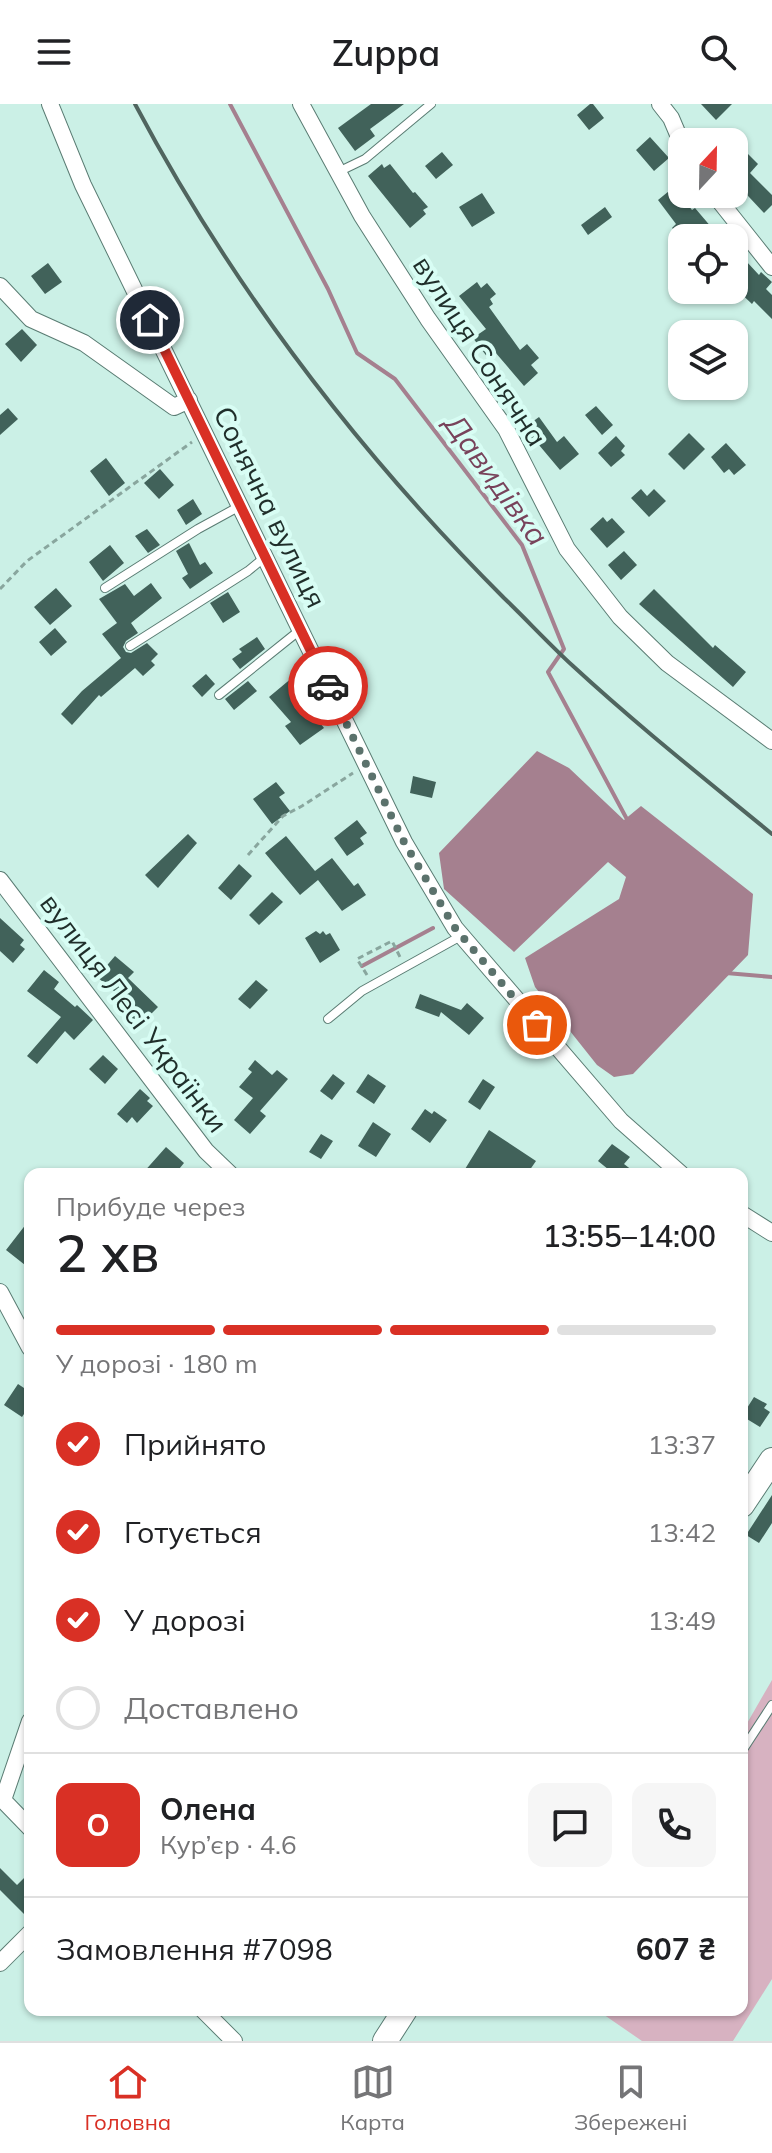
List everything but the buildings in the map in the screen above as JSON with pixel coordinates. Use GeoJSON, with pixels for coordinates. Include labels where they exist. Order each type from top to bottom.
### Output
{"type":"FeatureCollection","features":[{"type":"Feature","properties":{"kind":"street","name":"Сонячна вулиця"},"geometry":{"type":"LineString","coordinates":[[50,104],[83,185],[404,842],[461,935],[621,1121],[674,1168]]}},
{"type":"Feature","properties":{"kind":"street","name":"вулиця Сонячна"},"geometry":{"type":"LineString","coordinates":[[301,104],[362,216],[428,319],[506,429],[567,549],[620,617],[667,663],[772,741]]}},
{"type":"Feature","properties":{"kind":"street"},"geometry":{"type":"LineString","coordinates":[[660,104],[675,128]]}},
{"type":"Feature","properties":{"kind":"street"},"geometry":{"type":"LineString","coordinates":[[725,208],[772,267]]}},
{"type":"Feature","properties":{"kind":"street"},"geometry":{"type":"LineString","coordinates":[[0,286],[31,319],[84,343],[174,407],[189,400]]}},
{"type":"Feature","properties":{"kind":"street","name":"вулиця Лесі Українки"},"geometry":{"type":"LineString","coordinates":[[0,880],[206,1151],[224,1168]]}},
{"type":"Feature","properties":{"kind":"street"},"geometry":{"type":"LineString","coordinates":[[748,1218],[772,1233]]}},
{"type":"Feature","properties":{"kind":"street"},"geometry":{"type":"LineString","coordinates":[[0,1292],[24,1337]]}},
{"type":"Feature","properties":{"kind":"street"},"geometry":{"type":"LineString","coordinates":[[748,1496],[772,1460]]}},
{"type":"Feature","properties":{"kind":"street"},"geometry":{"type":"LineString","coordinates":[[24,1738],[2,1798],[24,1822]]}},
{"type":"Feature","properties":{"kind":"street"},"geometry":{"type":"LineString","coordinates":[[0,1963],[24,1939]]}},
{"type":"Feature","properties":{"kind":"street"},"geometry":{"type":"LineString","coordinates":[[209,2016],[234,2041]]}},
{"type":"Feature","properties":{"kind":"street"},"geometry":{"type":"LineString","coordinates":[[385,2041],[401,2016]]}},
{"type":"Feature","properties":{"kind":"lane"},"geometry":{"type":"LineString","coordinates":[[338,172],[365,159],[431,104]]}},
{"type":"Feature","properties":{"kind":"lane"},"geometry":{"type":"LineString","coordinates":[[105,588],[185,536],[241,506]]}},
{"type":"Feature","properties":{"kind":"lane"},"geometry":{"type":"LineString","coordinates":[[130,646],[265,557]]}},
{"type":"Feature","properties":{"kind":"lane"},"geometry":{"type":"LineString","coordinates":[[219,695],[301,630]]}},
{"type":"Feature","properties":{"kind":"lane"},"geometry":{"type":"LineString","coordinates":[[328,1019],[362,991],[461,935]]}},
{"type":"Feature","properties":{"kind":"lane"},"geometry":{"type":"LineString","coordinates":[[748,1742],[772,1705]]}},
{"type":"Feature","properties":{"kind":"path"},"geometry":{"type":"LineString","coordinates":[[0,589],[27,561],[205,433]]}},
{"type":"Feature","properties":{"kind":"path"},"geometry":{"type":"LineString","coordinates":[[248,855],[283,816],[336,786],[366,764]]}},
{"type":"Feature","properties":{"kind":"path"},"geometry":{"type":"LineString","coordinates":[[375,971],[366,976],[357,959],[392,941],[400,957],[393,961]]}},
{"type":"Feature","properties":{"kind":"shaded area"},"geometry":{"type":"Polygon","coordinates":[[[537,751],[569,768],[624,820],[641,806],[753,894],[748,955],[633,1074],[614,1077],[597,1065],[535,987],[525,958],[619,899],[626,877],[608,862],[514,952],[444,889],[439,853],[537,751]]]}},
{"type":"Feature","properties":{"kind":"shaded area"},"geometry":{"type":"Polygon","coordinates":[[[772,1680],[772,1979],[733,2041],[642,2041],[606,2016],[748,2016],[748,1722],[772,1680]]]}},
{"type":"Feature","properties":{"kind":"waterway","name":"Давидівка"},"geometry":{"type":"LineString","coordinates":[[230,104],[328,289],[357,353],[395,379],[522,545],[564,649],[548,672],[629,823]]}},
{"type":"Feature","properties":{"kind":"waterway"},"geometry":{"type":"LineString","coordinates":[[362,966],[433,928]]}},
{"type":"Feature","properties":{"kind":"waterway","name":"Давидівка"},"geometry":{"type":"LineString","coordinates":[[726,973],[772,977]]}},
{"type":"Feature","properties":{"kind":"railway"},"geometry":{"type":"LineString","coordinates":[[135,104],[213,238],[256,302],[301,365],[398,485],[573,666],[646,731],[772,834]]}},
{"type":"Feature","properties":{"kind":"way so far"},"geometry":{"type":"LineString","coordinates":[[328,686],[404,842],[455,928],[537,1025]]}},
{"type":"Feature","properties":{"kind":"route"},"geometry":{"type":"LineString","coordinates":[[150,320],[328,686]]}}]}
